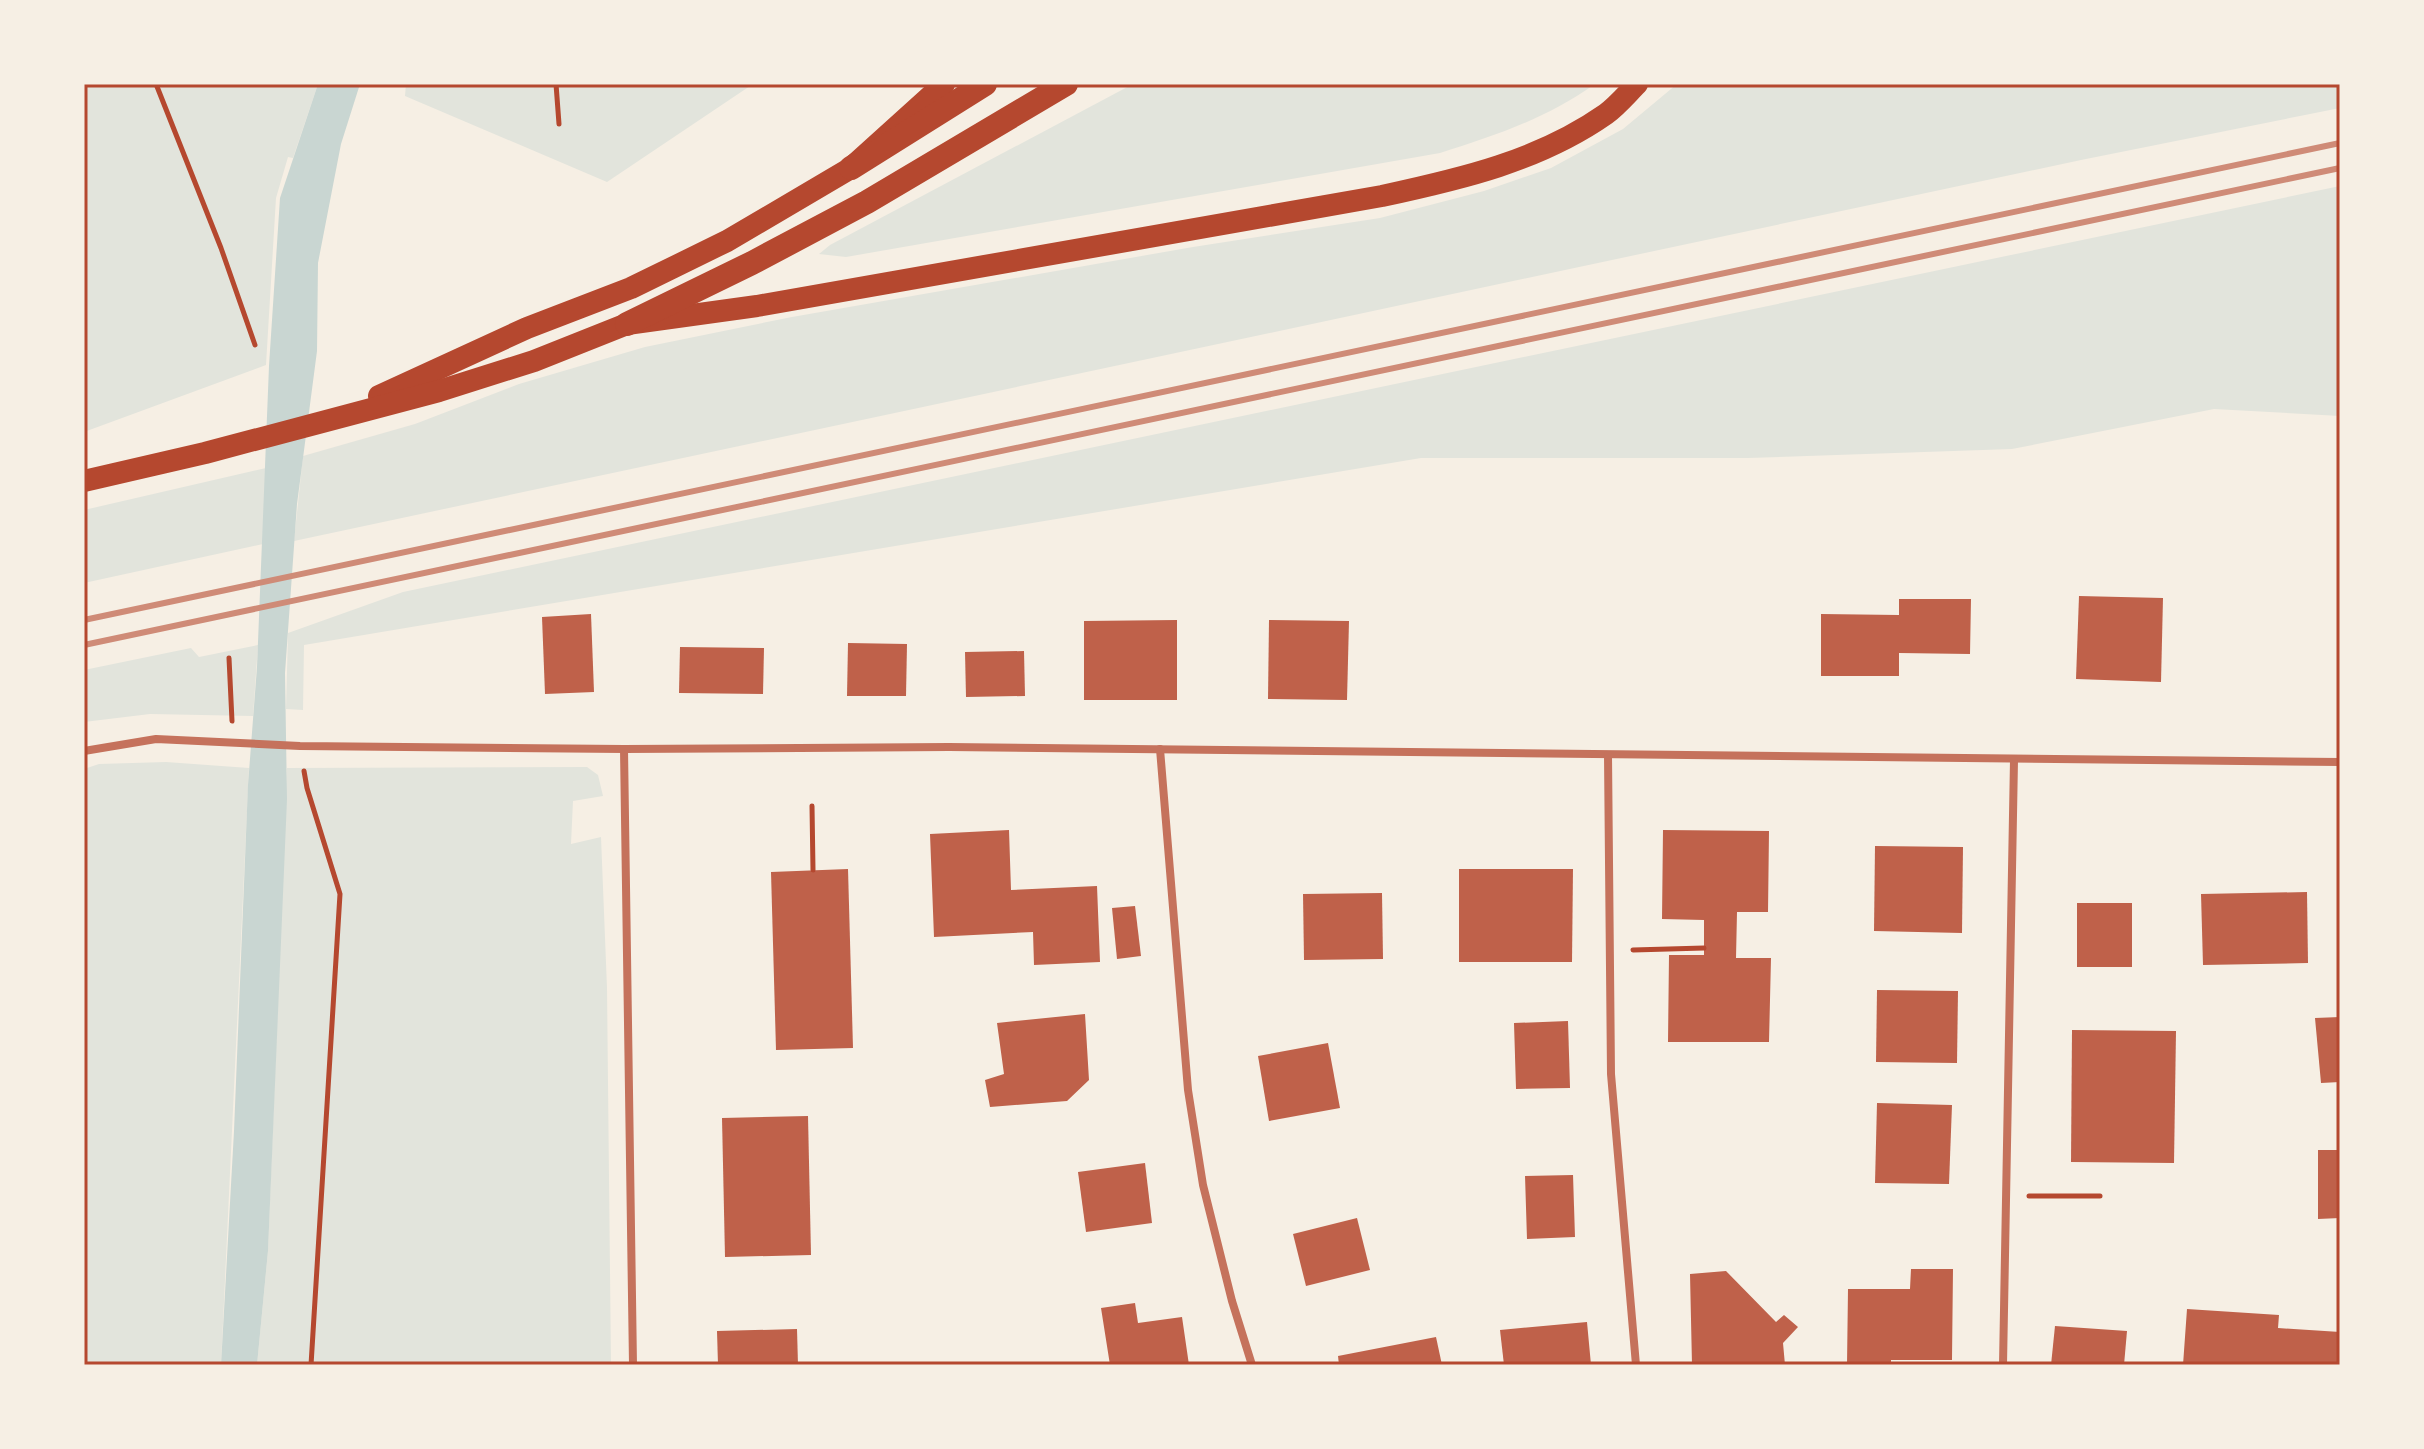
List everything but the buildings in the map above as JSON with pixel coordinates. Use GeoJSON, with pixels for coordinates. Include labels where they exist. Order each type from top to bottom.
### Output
{"type":"FeatureCollection","features":[{"type":"Feature","properties":{"kind":"highway"},"geometry":{"type":"LineString","coordinates":[[851,168],[944,84]]}},
{"type":"Feature","properties":{"kind":"highway"},"geometry":{"type":"LineString","coordinates":[[331,418],[527,328],[645,281],[727,241],[985,84]]}},
{"type":"Feature","properties":{"kind":"highway"},"geometry":{"type":"LineString","coordinates":[[84,481],[205,453],[439,391],[534,361],[627,324],[867,202],[1066,84]]}},
{"type":"Feature","properties":{"kind":"highway"},"geometry":{"type":"LineString","coordinates":[[627,324],[772,304],[1468,178],[1546,149],[1607,113],[1637,84]]}},
{"type":"Feature","properties":{"kind":"street"},"geometry":{"type":"LineString","coordinates":[[84,751],[156,739],[300,746],[1160,749],[2340,762]]}},
{"type":"Feature","properties":{"kind":"street"},"geometry":{"type":"LineString","coordinates":[[624,749],[633,1365]]}},
{"type":"Feature","properties":{"kind":"street"},"geometry":{"type":"LineString","coordinates":[[1160,749],[1188,1090],[1203,1185],[1232,1301],[1252,1365]]}},
{"type":"Feature","properties":{"kind":"street"},"geometry":{"type":"LineString","coordinates":[[1608,755],[1611,1074],[1636,1365]]}},
{"type":"Feature","properties":{"kind":"street"},"geometry":{"type":"LineString","coordinates":[[2003,1365],[2014,760]]}},
{"type":"Feature","properties":{"kind":"path"},"geometry":{"type":"LineString","coordinates":[[156,84],[221,248],[255,345]]}},
{"type":"Feature","properties":{"kind":"path"},"geometry":{"type":"LineString","coordinates":[[556,84],[559,124]]}},
{"type":"Feature","properties":{"kind":"path"},"geometry":{"type":"LineString","coordinates":[[229,658],[232,721]]}},
{"type":"Feature","properties":{"kind":"path"},"geometry":{"type":"LineString","coordinates":[[300,746],[307,788],[340,894],[311,1365]]}},
{"type":"Feature","properties":{"kind":"path"},"geometry":{"type":"LineString","coordinates":[[812,806],[813,870]]}},
{"type":"Feature","properties":{"kind":"path"},"geometry":{"type":"LineString","coordinates":[[1610,951],[1704,948]]}},
{"type":"Feature","properties":{"kind":"path"},"geometry":{"type":"LineString","coordinates":[[2006,1195],[2100,1196]]}},
{"type":"Feature","properties":{"kind":"shaded area"},"geometry":{"type":"Polygon","coordinates":[[[84,84],[318,84],[293,158],[288,157],[276,198],[266,365],[84,432],[84,84]]]}},
{"type":"Feature","properties":{"kind":"shaded area"},"geometry":{"type":"Polygon","coordinates":[[[318,84],[360,84],[341,144],[318,263],[317,351],[297,504],[285,673],[287,799],[268,1251],[257,1365],[221,1365],[248,785],[257,667],[269,366],[280,198],[318,84]]]}},
{"type":"Feature","properties":{"kind":"shaded area"},"geometry":{"type":"Polygon","coordinates":[[[406,84],[753,84],[607,182],[405,96],[406,84]]]}},
{"type":"Feature","properties":{"kind":"shaded area"},"geometry":{"type":"Polygon","coordinates":[[[1133,84],[1595,84],[1539,116],[1440,153],[846,257],[819,254],[830,245],[1133,84]]]}},
{"type":"Feature","properties":{"kind":"shaded area"},"geometry":{"type":"Polygon","coordinates":[[[1677,84],[2340,84],[2340,108],[2081,160],[294,541],[303,456],[415,424],[519,384],[645,347],[792,317],[1193,247],[1380,218],[1484,191],[1551,168],[1623,129],[1677,84]]]}},
{"type":"Feature","properties":{"kind":"shaded area"},"geometry":{"type":"Polygon","coordinates":[[[2340,186],[2340,416],[2214,409],[2012,449],[1748,458],[1421,458],[304,645],[303,710],[286,709],[288,633],[403,592],[2340,186]]]}},
{"type":"Feature","properties":{"kind":"shaded area"},"geometry":{"type":"Polygon","coordinates":[[[266,468],[263,544],[84,583],[84,510],[266,468]]]}},
{"type":"Feature","properties":{"kind":"shaded area"},"geometry":{"type":"Polygon","coordinates":[[[258,645],[253,716],[150,714],[84,722],[84,670],[191,648],[199,657],[258,645]]]}},
{"type":"Feature","properties":{"kind":"shaded area"},"geometry":{"type":"Polygon","coordinates":[[[166,762],[249,768],[221,1365],[84,1365],[84,769],[99,764],[166,762]]]}},
{"type":"Feature","properties":{"kind":"shaded area"},"geometry":{"type":"Polygon","coordinates":[[[587,767],[598,775],[603,796],[573,801],[571,844],[601,837],[607,988],[611,1365],[257,1365],[268,1251],[287,768],[587,767]]]}},
{"type":"Feature","properties":{"kind":"railway"},"geometry":{"type":"LineString","coordinates":[[84,620],[2340,143]]}},
{"type":"Feature","properties":{"kind":"railway"},"geometry":{"type":"LineString","coordinates":[[84,645],[2340,168]]}}]}
